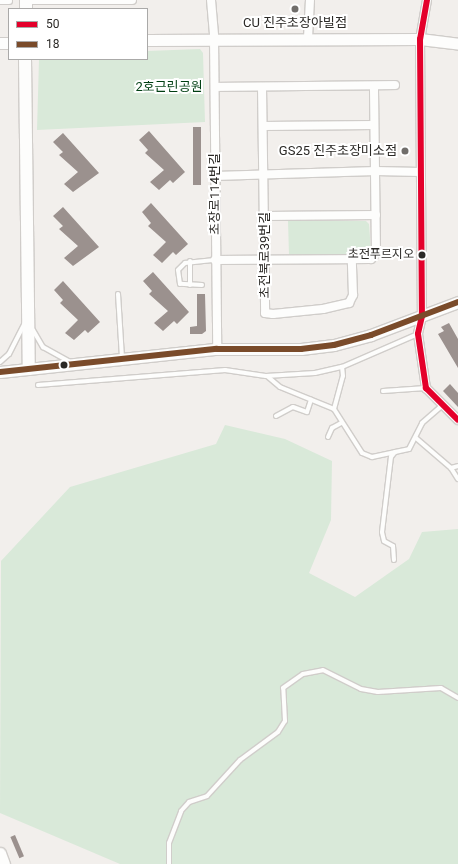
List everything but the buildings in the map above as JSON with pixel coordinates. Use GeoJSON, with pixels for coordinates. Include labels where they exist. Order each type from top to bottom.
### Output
{"type":"FeatureCollection","features":[{"type":"Feature","properties":{"kind":"main road"},"geometry":{"type":"LineString","coordinates":[[25,60],[29,369]]}},
{"type":"Feature","properties":{"kind":"street"},"geometry":{"type":"LineString","coordinates":[[26,3],[69,0],[132,0]]}},
{"type":"Feature","properties":{"kind":"street","name":"초장로114번길"},"geometry":{"type":"LineString","coordinates":[[211,0],[214,38],[215,87],[217,349]]}},
{"type":"Feature","properties":{"kind":"street"},"geometry":{"type":"LineString","coordinates":[[308,38],[310,0]]}},
{"type":"Feature","properties":{"kind":"street"},"geometry":{"type":"LineString","coordinates":[[427,0],[420,39],[422,316],[418,334],[426,388],[458,420]]}},
{"type":"Feature","properties":{"kind":"street"},"geometry":{"type":"LineString","coordinates":[[0,1],[9,1]]}},
{"type":"Feature","properties":{"kind":"street"},"geometry":{"type":"LineString","coordinates":[[148,40],[214,38],[420,39],[458,44]]}},
{"type":"Feature","properties":{"kind":"street"},"geometry":{"type":"LineString","coordinates":[[215,87],[395,85]]}},
{"type":"Feature","properties":{"kind":"street"},"geometry":{"type":"LineString","coordinates":[[216,260],[371,259],[376,253],[374,86]]}},
{"type":"Feature","properties":{"kind":"street","name":"초전북로39번길"},"geometry":{"type":"LineString","coordinates":[[262,87],[265,175],[265,313],[273,314],[323,309],[348,303],[353,295],[352,260]]}},
{"type":"Feature","properties":{"kind":"street"},"geometry":{"type":"LineString","coordinates":[[264,126],[374,125]]}},
{"type":"Feature","properties":{"kind":"street"},"geometry":{"type":"LineString","coordinates":[[216,176],[376,171],[420,172]]}},
{"type":"Feature","properties":{"kind":"street"},"geometry":{"type":"LineString","coordinates":[[265,216],[376,215]]}},
{"type":"Feature","properties":{"kind":"street"},"geometry":{"type":"LineString","coordinates":[[0,372],[217,349],[301,349],[334,345],[422,316],[458,302]]}},
{"type":"Feature","properties":{"kind":"street"},"geometry":{"type":"LineString","coordinates":[[0,854],[4,864]]}},
{"type":"Feature","properties":{"kind":"lane"},"geometry":{"type":"LineString","coordinates":[[202,285],[180,284],[178,279],[181,266],[190,262],[216,260]]}},
{"type":"Feature","properties":{"kind":"lane"},"geometry":{"type":"LineString","coordinates":[[190,262],[190,285]]}},
{"type":"Feature","properties":{"kind":"lane"},"geometry":{"type":"LineString","coordinates":[[118,294],[122,359]]}},
{"type":"Feature","properties":{"kind":"lane"},"geometry":{"type":"LineString","coordinates":[[0,362],[12,350],[28,314]]}},
{"type":"Feature","properties":{"kind":"lane"},"geometry":{"type":"LineString","coordinates":[[28,314],[36,338],[43,347],[74,364]]}},
{"type":"Feature","properties":{"kind":"lane"},"geometry":{"type":"LineString","coordinates":[[38,385],[224,370],[266,376],[315,373],[342,366],[418,334]]}},
{"type":"Feature","properties":{"kind":"lane"},"geometry":{"type":"LineString","coordinates":[[342,366],[343,376],[334,409],[341,423],[362,453],[372,457],[409,449],[416,438],[422,423],[443,405]]}},
{"type":"Feature","properties":{"kind":"lane"},"geometry":{"type":"LineString","coordinates":[[266,376],[280,387],[334,409]]}},
{"type":"Feature","properties":{"kind":"lane"},"geometry":{"type":"LineString","coordinates":[[383,391],[426,388]]}},
{"type":"Feature","properties":{"kind":"lane"},"geometry":{"type":"LineString","coordinates":[[276,416],[294,407],[307,412],[311,400]]}},
{"type":"Feature","properties":{"kind":"lane"},"geometry":{"type":"LineString","coordinates":[[328,436],[332,428],[341,423]]}},
{"type":"Feature","properties":{"kind":"lane"},"geometry":{"type":"LineString","coordinates":[[416,438],[451,468],[458,479]]}},
{"type":"Feature","properties":{"kind":"lane"},"geometry":{"type":"LineString","coordinates":[[394,560],[393,546],[384,541],[382,532],[391,457],[395,452]]}},
{"type":"Feature","properties":{"kind":"lane"},"geometry":{"type":"LineString","coordinates":[[451,468],[458,466]]}},
{"type":"Feature","properties":{"kind":"lane"},"geometry":{"type":"LineString","coordinates":[[169,864],[169,842],[181,811],[189,802],[207,796],[240,760],[278,732],[285,721],[283,688],[303,674],[323,670],[361,689],[378,692],[441,688],[458,698]]}},
{"type":"Feature","properties":{"kind":"green space","name":"2호근린공원"},"geometry":{"type":"Polygon","coordinates":[[[200,49],[203,53],[205,122],[37,130],[39,60],[148,60],[148,51],[200,49]]]}},
{"type":"Feature","properties":{"kind":"green space"},"geometry":{"type":"Polygon","coordinates":[[[288,221],[366,221],[369,224],[371,251],[368,255],[289,255],[288,221]]]}},
{"type":"Feature","properties":{"kind":"green space"},"geometry":{"type":"Polygon","coordinates":[[[225,425],[285,439],[332,461],[331,520],[309,573],[355,597],[409,559],[422,532],[458,529],[458,864],[120,864],[0,813],[1,561],[70,487],[216,444],[225,425]]]}},
{"type":"Feature","properties":{"kind":"transit line","name":"50"},"geometry":{"type":"LineString","coordinates":[[427,0],[420,39],[422,316],[418,334],[426,388],[458,420]]}},
{"type":"Feature","properties":{"kind":"transit line","name":"18"},"geometry":{"type":"LineString","coordinates":[[0,372],[217,349],[301,349],[334,345],[371,335],[458,302]]}},
{"type":"Feature","properties":{"kind":"place","name":"CU 진주초장아빌점"},"geometry":{"type":"Point","coordinates":[295,9]}},
{"type":"Feature","properties":{"kind":"place","name":"GS25 진주초장미소점"},"geometry":{"type":"Point","coordinates":[405,151]}},
{"type":"Feature","properties":{"kind":"place","name":"초전푸르지오"},"geometry":{"type":"Point","coordinates":[422,255]}}]}
